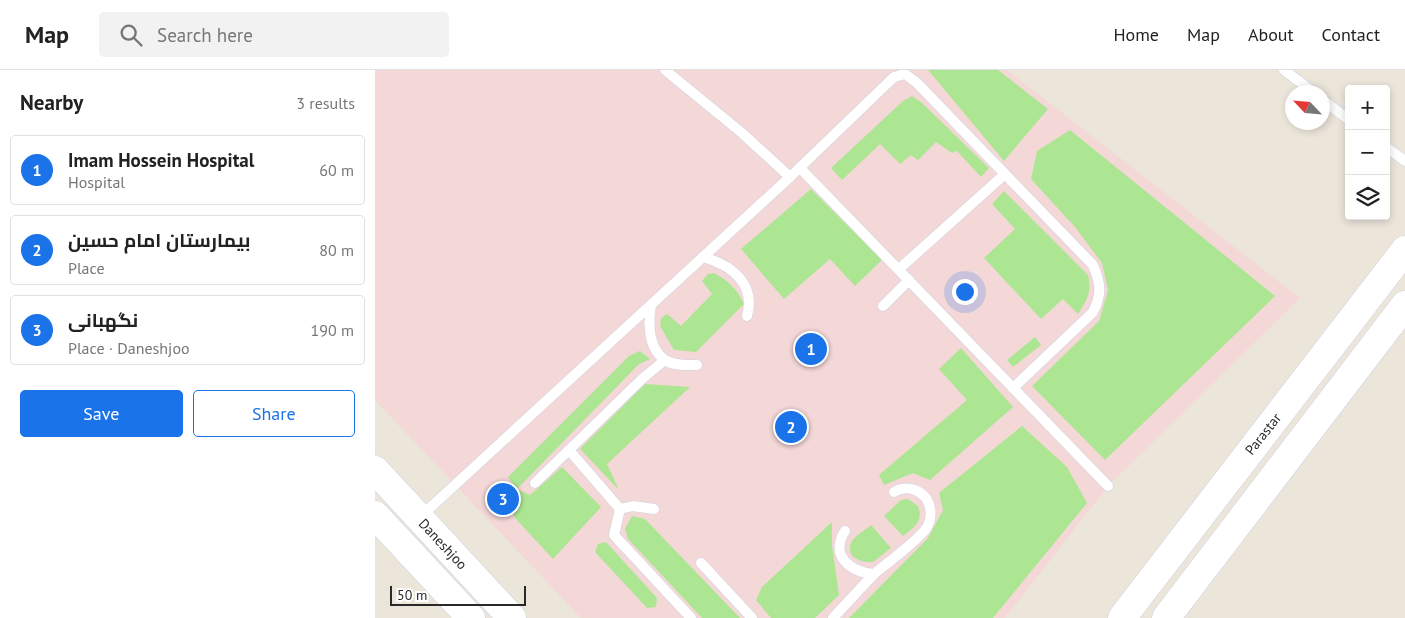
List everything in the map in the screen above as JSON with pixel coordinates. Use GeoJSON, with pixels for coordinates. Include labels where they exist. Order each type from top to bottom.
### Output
{"type":"FeatureCollection","features":[{"type":"Feature","properties":{"kind":"main road","name":"Parastar"},"geometry":{"type":"LineString","coordinates":[[1122,618],[1405,250]]}},
{"type":"Feature","properties":{"kind":"main road"},"geometry":{"type":"LineString","coordinates":[[1166,618],[1405,305]]}},
{"type":"Feature","properties":{"kind":"main road","name":"Daneshjoo"},"geometry":{"type":"LineString","coordinates":[[375,470],[512,618]]}},
{"type":"Feature","properties":{"kind":"main road"},"geometry":{"type":"LineString","coordinates":[[375,515],[471,618]]}},
{"type":"Feature","properties":{"kind":"lane"},"geometry":{"type":"LineString","coordinates":[[665,70],[742,133],[790,177]]}},
{"type":"Feature","properties":{"kind":"lane"},"geometry":{"type":"LineString","coordinates":[[1284,70],[1304,85]]}},
{"type":"Feature","properties":{"kind":"lane"},"geometry":{"type":"LineString","coordinates":[[420,518],[895,78],[905,74],[917,83],[1093,265],[1101,283],[1100,298],[1093,312],[1013,388]]}},
{"type":"Feature","properties":{"kind":"lane"},"geometry":{"type":"LineString","coordinates":[[1330,105],[1345,117]]}},
{"type":"Feature","properties":{"kind":"lane"},"geometry":{"type":"LineString","coordinates":[[1390,150],[1405,161]]}},
{"type":"Feature","properties":{"kind":"lane"},"geometry":{"type":"LineString","coordinates":[[800,168],[1108,486]]}},
{"type":"Feature","properties":{"kind":"lane"},"geometry":{"type":"LineString","coordinates":[[899,269],[1005,174]]}},
{"type":"Feature","properties":{"kind":"lane"},"geometry":{"type":"LineString","coordinates":[[703,257],[721,262],[733,269],[742,280],[747,291],[750,308],[747,316]]}},
{"type":"Feature","properties":{"kind":"lane"},"geometry":{"type":"LineString","coordinates":[[883,306],[909,280]]}},
{"type":"Feature","properties":{"kind":"lane"},"geometry":{"type":"LineString","coordinates":[[651,305],[650,336],[655,348],[665,360],[679,364],[697,365]]}},
{"type":"Feature","properties":{"kind":"lane"},"geometry":{"type":"LineString","coordinates":[[535,483],[643,378],[665,360]]}},
{"type":"Feature","properties":{"kind":"lane"},"geometry":{"type":"LineString","coordinates":[[569,450],[620,509]]}},
{"type":"Feature","properties":{"kind":"lane"},"geometry":{"type":"LineString","coordinates":[[833,618],[875,574],[925,529],[931,513],[929,503],[922,494],[912,489],[902,488],[894,492]]}},
{"type":"Feature","properties":{"kind":"lane"},"geometry":{"type":"LineString","coordinates":[[620,509],[633,506],[654,509]]}},
{"type":"Feature","properties":{"kind":"lane"},"geometry":{"type":"LineString","coordinates":[[620,509],[614,535],[691,618]]}},
{"type":"Feature","properties":{"kind":"lane"},"geometry":{"type":"LineString","coordinates":[[845,531],[841,538],[840,547],[848,566],[857,571],[875,574]]}},
{"type":"Feature","properties":{"kind":"lane"},"geometry":{"type":"LineString","coordinates":[[701,563],[752,618]]}},
{"type":"Feature","properties":{"kind":"shaded area"},"geometry":{"type":"Polygon","coordinates":[[[375,70],[1007,70],[1300,298],[1108,486],[1005,618],[581,618],[375,400],[375,70]]]}},
{"type":"Feature","properties":{"kind":"green space"},"geometry":{"type":"Polygon","coordinates":[[[928,70],[998,70],[1048,109],[1004,161],[928,70]]]}},
{"type":"Feature","properties":{"kind":"green space"},"geometry":{"type":"Polygon","coordinates":[[[912,96],[921,102],[989,168],[981,177],[957,151],[952,153],[936,142],[918,160],[911,155],[900,164],[880,144],[842,180],[831,168],[903,101],[912,96]]]}},
{"type":"Feature","properties":{"kind":"green space"},"geometry":{"type":"Polygon","coordinates":[[[1070,130],[1275,296],[1105,460],[1032,386],[1099,321],[1108,290],[1102,263],[1075,227],[1031,179],[1037,151],[1070,130]]]}},
{"type":"Feature","properties":{"kind":"green space"},"geometry":{"type":"Polygon","coordinates":[[[811,189],[882,260],[855,286],[830,259],[784,299],[741,249],[811,189]]]}},
{"type":"Feature","properties":{"kind":"green space"},"geometry":{"type":"Polygon","coordinates":[[[1004,191],[1088,275],[1088,296],[1078,314],[1063,299],[1041,319],[984,258],[1015,229],[992,204],[1004,191]]]}},
{"type":"Feature","properties":{"kind":"green space"},"geometry":{"type":"Polygon","coordinates":[[[714,273],[732,286],[744,304],[696,352],[674,350],[660,326],[661,318],[667,314],[681,326],[712,294],[702,281],[708,274],[714,273]]]}},
{"type":"Feature","properties":{"kind":"green space"},"geometry":{"type":"Polygon","coordinates":[[[1035,337],[1041,345],[1013,367],[1007,360],[1035,337]]]}},
{"type":"Feature","properties":{"kind":"green space"},"geometry":{"type":"Polygon","coordinates":[[[961,348],[1013,407],[930,480],[913,473],[884,485],[879,475],[967,400],[939,369],[961,348]]]}},
{"type":"Feature","properties":{"kind":"green space"},"geometry":{"type":"Polygon","coordinates":[[[640,351],[650,359],[639,364],[517,489],[508,477],[629,356],[640,351]]]}},
{"type":"Feature","properties":{"kind":"green space"},"geometry":{"type":"Polygon","coordinates":[[[645,384],[690,387],[607,464],[619,490],[580,449],[645,384]]]}},
{"type":"Feature","properties":{"kind":"green space"},"geometry":{"type":"Polygon","coordinates":[[[1022,426],[1067,467],[1087,503],[993,618],[849,618],[928,538],[943,510],[939,493],[1022,426]]]}},
{"type":"Feature","properties":{"kind":"green space"},"geometry":{"type":"Polygon","coordinates":[[[562,467],[601,507],[553,559],[515,518],[508,503],[517,489],[530,495],[562,467]]]}},
{"type":"Feature","properties":{"kind":"green space"},"geometry":{"type":"Polygon","coordinates":[[[908,499],[918,506],[920,516],[917,524],[903,536],[884,516],[901,500],[908,499]]]}},
{"type":"Feature","properties":{"kind":"green space"},"geometry":{"type":"Polygon","coordinates":[[[632,516],[645,519],[740,618],[702,618],[628,539],[625,529],[632,516]]]}},
{"type":"Feature","properties":{"kind":"green space"},"geometry":{"type":"Polygon","coordinates":[[[832,522],[832,546],[839,595],[815,618],[771,618],[756,600],[762,587],[832,522]]]}},
{"type":"Feature","properties":{"kind":"green space"},"geometry":{"type":"Polygon","coordinates":[[[871,525],[891,548],[873,562],[859,560],[850,551],[852,541],[871,525]]]}},
{"type":"Feature","properties":{"kind":"green space"},"geometry":{"type":"Polygon","coordinates":[[[606,542],[657,598],[656,607],[647,608],[595,552],[598,544],[606,542]]]}},
{"type":"Feature","properties":{"kind":"place","name":"Imam Hossein Hospital"},"geometry":{"type":"Point","coordinates":[811,349]}},
{"type":"Feature","properties":{"kind":"place","name":"بیمارستان امام حسین"},"geometry":{"type":"Point","coordinates":[791,427]}},
{"type":"Feature","properties":{"kind":"place","name":"نگهبانی"},"geometry":{"type":"Point","coordinates":[503,499]}}]}
